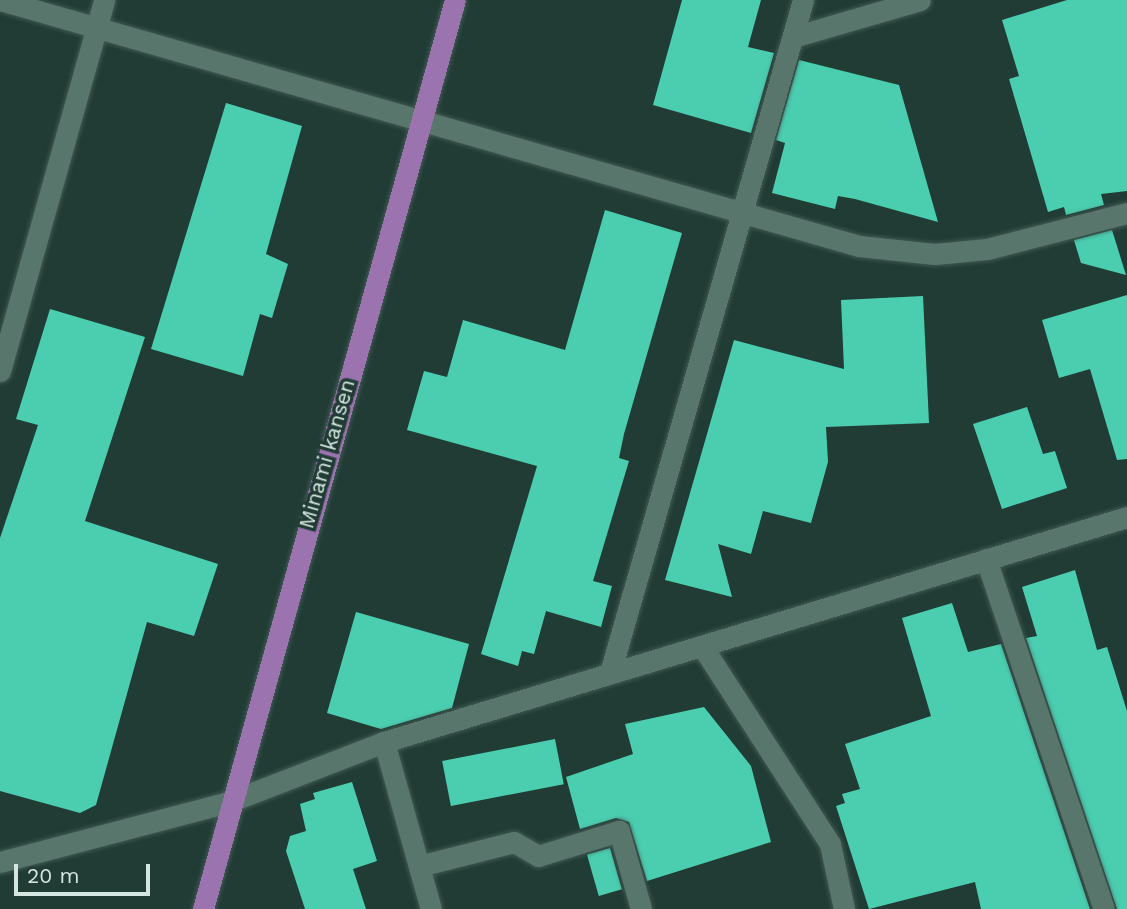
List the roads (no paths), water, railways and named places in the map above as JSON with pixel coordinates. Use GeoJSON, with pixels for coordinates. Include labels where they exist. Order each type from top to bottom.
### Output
{"type":"FeatureCollection","features":[{"type":"Feature","properties":{"kind":"main road","name":"Minami kansen"},"geometry":{"type":"LineString","coordinates":[[203,909],[229,802],[456,0]]}},
{"type":"Feature","properties":{"kind":"street"},"geometry":{"type":"LineString","coordinates":[[0,0],[743,215],[859,246],[934,254],[1052,236],[1127,213]]}},
{"type":"Feature","properties":{"kind":"street"},"geometry":{"type":"LineString","coordinates":[[0,372],[104,0]]}},
{"type":"Feature","properties":{"kind":"street"},"geometry":{"type":"LineString","coordinates":[[610,673],[803,0]]}},
{"type":"Feature","properties":{"kind":"street"},"geometry":{"type":"LineString","coordinates":[[793,37],[920,0]]}},
{"type":"Feature","properties":{"kind":"street"},"geometry":{"type":"LineString","coordinates":[[0,862],[229,802],[384,742],[1127,517]]}},
{"type":"Feature","properties":{"kind":"street"},"geometry":{"type":"LineString","coordinates":[[986,559],[1104,909]]}},
{"type":"Feature","properties":{"kind":"street"},"geometry":{"type":"LineString","coordinates":[[702,646],[830,844],[844,909]]}},
{"type":"Feature","properties":{"kind":"street"},"geometry":{"type":"LineString","coordinates":[[384,742],[431,909]]}},
{"type":"Feature","properties":{"kind":"street"},"geometry":{"type":"LineString","coordinates":[[419,866],[514,842],[538,856],[619,831],[641,909]]}}]}
